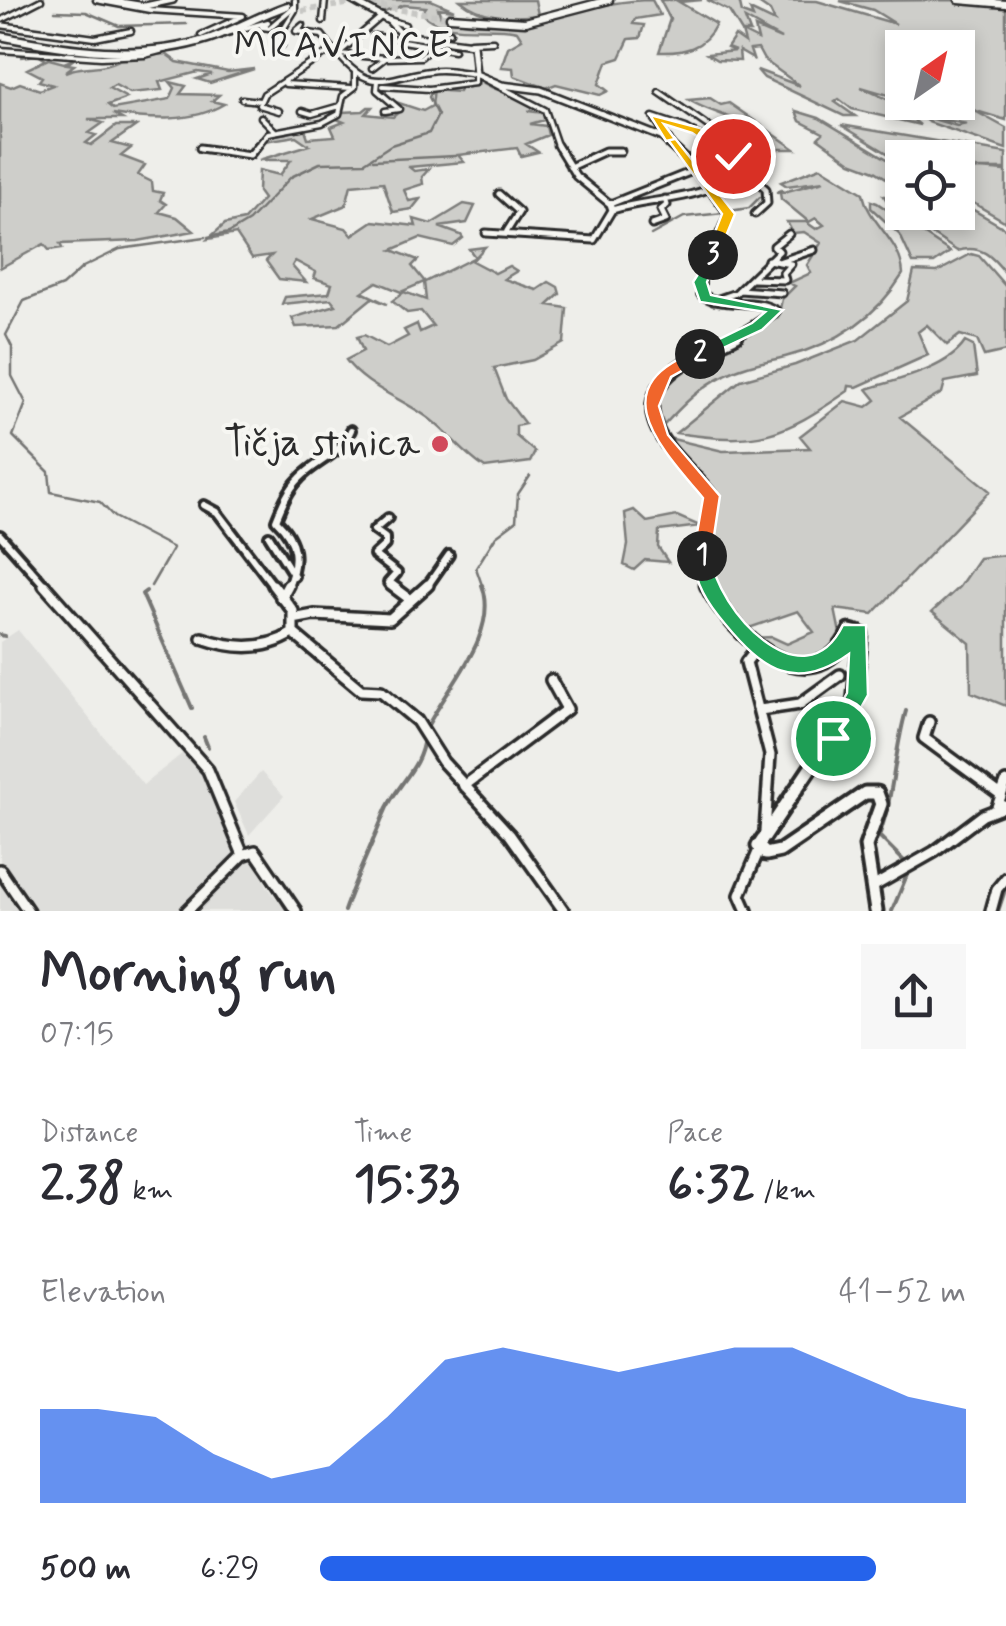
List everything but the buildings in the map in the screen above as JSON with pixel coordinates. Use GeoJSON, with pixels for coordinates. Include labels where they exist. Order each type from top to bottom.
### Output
{"type":"FeatureCollection","features":[{"type":"Feature","properties":{"kind":"highway"},"geometry":{"type":"LineString","coordinates":[[448,15],[515,22],[602,0]]}},
{"type":"Feature","properties":{"kind":"highway"},"geometry":{"type":"LineString","coordinates":[[959,0],[1006,3]]}},
{"type":"Feature","properties":{"kind":"highway"},"geometry":{"type":"LineString","coordinates":[[976,0],[1006,3]]}},
{"type":"Feature","properties":{"kind":"highway"},"geometry":{"type":"LineString","coordinates":[[0,37],[116,53],[136,52],[206,40],[292,4]]}},
{"type":"Feature","properties":{"kind":"highway"},"geometry":{"type":"LineString","coordinates":[[44,48],[117,56],[172,51],[210,42],[282,14]]}},
{"type":"Feature","properties":{"kind":"highway"},"geometry":{"type":"LineString","coordinates":[[0,37],[58,51]]}},
{"type":"Feature","properties":{"kind":"main road"},"geometry":{"type":"LineString","coordinates":[[108,2],[150,6],[173,0]]}},
{"type":"Feature","properties":{"kind":"main road"},"geometry":{"type":"LineString","coordinates":[[351,0],[384,18],[399,34],[469,42],[476,46],[476,74],[502,86],[551,94],[672,144],[712,188],[728,214],[700,282],[703,297],[712,302],[776,310],[757,326],[662,378],[651,406],[666,444],[712,496],[702,552],[704,577],[716,599],[756,648],[774,661],[806,665],[835,654],[852,630],[861,634],[854,703],[765,830],[759,850],[780,851],[874,792],[882,800],[866,846],[876,911]]}},
{"type":"Feature","properties":{"kind":"street"},"geometry":{"type":"LineString","coordinates":[[0,23],[41,0]]}},
{"type":"Feature","properties":{"kind":"street"},"geometry":{"type":"LineString","coordinates":[[96,0],[143,9],[243,16],[201,35]]}},
{"type":"Feature","properties":{"kind":"street"},"geometry":{"type":"LineString","coordinates":[[323,21],[326,0]]}},
{"type":"Feature","properties":{"kind":"street"},"geometry":{"type":"LineString","coordinates":[[88,1],[102,6],[108,2]]}},
{"type":"Feature","properties":{"kind":"street"},"geometry":{"type":"LineString","coordinates":[[292,4],[271,30],[323,35],[340,52],[384,58],[421,57],[433,46]]}},
{"type":"Feature","properties":{"kind":"street"},"geometry":{"type":"LineString","coordinates":[[282,45],[279,36],[284,32],[292,4]]}},
{"type":"Feature","properties":{"kind":"street"},"geometry":{"type":"LineString","coordinates":[[340,52],[384,18],[405,25]]}},
{"type":"Feature","properties":{"kind":"street"},"geometry":{"type":"LineString","coordinates":[[3,49],[116,57],[165,53],[218,41],[270,22],[265,29],[276,22]]}},
{"type":"Feature","properties":{"kind":"street"},"geometry":{"type":"LineString","coordinates":[[0,23],[90,37],[132,31]]}},
{"type":"Feature","properties":{"kind":"street"},"geometry":{"type":"LineString","coordinates":[[296,30],[303,25]]}},
{"type":"Feature","properties":{"kind":"street"},"geometry":{"type":"LineString","coordinates":[[418,43],[425,37],[450,32]]}},
{"type":"Feature","properties":{"kind":"street"},"geometry":{"type":"LineString","coordinates":[[374,36],[454,50]]}},
{"type":"Feature","properties":{"kind":"street"},"geometry":{"type":"LineString","coordinates":[[469,42],[482,46],[492,41]]}},
{"type":"Feature","properties":{"kind":"street"},"geometry":{"type":"LineString","coordinates":[[242,99],[260,101],[333,49]]}},
{"type":"Feature","properties":{"kind":"street"},"geometry":{"type":"LineString","coordinates":[[340,52],[354,72],[402,91],[475,83],[476,74]]}},
{"type":"Feature","properties":{"kind":"street"},"geometry":{"type":"LineString","coordinates":[[372,68],[384,58]]}},
{"type":"Feature","properties":{"kind":"street"},"geometry":{"type":"LineString","coordinates":[[378,83],[394,84],[433,70],[476,74],[494,90],[528,96],[545,110],[548,132],[570,167],[611,207]]}},
{"type":"Feature","properties":{"kind":"street"},"geometry":{"type":"LineString","coordinates":[[354,72],[355,87]]}},
{"type":"Feature","properties":{"kind":"street"},"geometry":{"type":"LineString","coordinates":[[283,83],[355,87]]}},
{"type":"Feature","properties":{"kind":"street"},"geometry":{"type":"LineString","coordinates":[[378,83],[377,90],[398,109],[386,112]]}},
{"type":"Feature","properties":{"kind":"street"},"geometry":{"type":"LineString","coordinates":[[200,148],[250,155],[259,149],[264,136],[318,126],[339,114],[344,96],[355,87]]}},
{"type":"Feature","properties":{"kind":"street"},"geometry":{"type":"LineString","coordinates":[[658,92],[718,133],[731,154]]}},
{"type":"Feature","properties":{"kind":"street"},"geometry":{"type":"LineString","coordinates":[[260,101],[263,108],[279,111]]}},
{"type":"Feature","properties":{"kind":"street"},"geometry":{"type":"LineString","coordinates":[[302,111],[311,114],[340,106]]}},
{"type":"Feature","properties":{"kind":"street"},"geometry":{"type":"LineString","coordinates":[[261,117],[275,131]]}},
{"type":"Feature","properties":{"kind":"street"},"geometry":{"type":"LineString","coordinates":[[672,144],[653,117],[696,130],[731,154],[766,188],[767,203],[755,214]]}},
{"type":"Feature","properties":{"kind":"street"},"geometry":{"type":"LineString","coordinates":[[570,167],[605,152],[621,150]]}},
{"type":"Feature","properties":{"kind":"street"},"geometry":{"type":"LineString","coordinates":[[486,233],[507,231],[536,237],[550,234],[560,241],[594,240],[611,207],[710,164]]}},
{"type":"Feature","properties":{"kind":"street"},"geometry":{"type":"LineString","coordinates":[[611,207],[683,199],[712,188]]}},
{"type":"Feature","properties":{"kind":"street"},"geometry":{"type":"LineString","coordinates":[[498,194],[520,212],[507,231]]}},
{"type":"Feature","properties":{"kind":"street"},"geometry":{"type":"LineString","coordinates":[[652,225],[666,220],[664,200]]}},
{"type":"Feature","properties":{"kind":"street"},"geometry":{"type":"LineString","coordinates":[[712,302],[738,290],[779,251],[774,246],[789,234]]}},
{"type":"Feature","properties":{"kind":"street"},"geometry":{"type":"LineString","coordinates":[[781,262],[788,255],[804,257],[814,250]]}},
{"type":"Feature","properties":{"kind":"street"},"geometry":{"type":"LineString","coordinates":[[750,279],[785,280],[783,273],[791,264],[766,260]]}},
{"type":"Feature","properties":{"kind":"street"},"geometry":{"type":"LineString","coordinates":[[738,290],[782,292]]}},
{"type":"Feature","properties":{"kind":"street"},"geometry":{"type":"LineString","coordinates":[[281,598],[294,576],[296,548],[291,534],[276,520],[282,503],[300,478],[346,448],[351,430]]}},
{"type":"Feature","properties":{"kind":"street"},"geometry":{"type":"LineString","coordinates":[[204,505],[217,512],[281,598],[293,619],[293,633]]}},
{"type":"Feature","properties":{"kind":"street"},"geometry":{"type":"LineString","coordinates":[[388,518],[374,530],[385,538],[385,545],[374,555],[398,573],[388,583],[412,600]]}},
{"type":"Feature","properties":{"kind":"street"},"geometry":{"type":"LineString","coordinates":[[0,535],[208,770],[243,855]]}},
{"type":"Feature","properties":{"kind":"street"},"geometry":{"type":"LineString","coordinates":[[268,536],[294,576]]}},
{"type":"Feature","properties":{"kind":"street"},"geometry":{"type":"LineString","coordinates":[[293,619],[314,615],[390,619],[446,567],[450,555]]}},
{"type":"Feature","properties":{"kind":"street"},"geometry":{"type":"LineString","coordinates":[[202,638],[235,646],[261,646],[293,633]]}},
{"type":"Feature","properties":{"kind":"street"},"geometry":{"type":"LineString","coordinates":[[293,633],[361,690],[382,691],[394,698],[424,730],[464,786],[510,835],[564,911]]}},
{"type":"Feature","properties":{"kind":"street"},"geometry":{"type":"LineString","coordinates":[[756,648],[746,662],[770,746],[771,773],[762,822],[765,830]]}},
{"type":"Feature","properties":{"kind":"street"},"geometry":{"type":"LineString","coordinates":[[760,710],[800,704],[840,675]]}},
{"type":"Feature","properties":{"kind":"street"},"geometry":{"type":"LineString","coordinates":[[464,786],[567,709],[551,680]]}},
{"type":"Feature","properties":{"kind":"street"},"geometry":{"type":"LineString","coordinates":[[929,722],[924,738],[1000,794]]}},
{"type":"Feature","properties":{"kind":"street"},"geometry":{"type":"LineString","coordinates":[[873,887],[1001,807],[1000,794],[1006,782]]}},
{"type":"Feature","properties":{"kind":"street"},"geometry":{"type":"LineString","coordinates":[[747,911],[740,894],[759,850]]}},
{"type":"Feature","properties":{"kind":"street"},"geometry":{"type":"LineString","coordinates":[[187,911],[243,855],[256,851],[296,911]]}},
{"type":"Feature","properties":{"kind":"street"},"geometry":{"type":"LineString","coordinates":[[0,870],[28,911]]}},
{"type":"Feature","properties":{"kind":"street"},"geometry":{"type":"LineString","coordinates":[[992,911],[1006,878]]}},
{"type":"Feature","properties":{"kind":"shaded area"},"geometry":{"type":"Polygon","coordinates":[[[355,0],[431,0],[454,10],[438,8],[441,17],[468,23],[521,22],[652,0],[660,15],[635,19],[633,24],[644,25],[640,38],[629,39],[620,58],[607,62],[599,84],[608,91],[600,95],[556,84],[546,88],[514,76],[513,68],[501,67],[508,47],[522,39],[517,31],[442,25],[422,13],[426,7],[404,5],[382,13],[355,0]]]}},
{"type":"Feature","properties":{"kind":"shaded area"},"geometry":{"type":"Polygon","coordinates":[[[460,0],[535,0],[538,15],[487,14],[460,0]]]}},
{"type":"Feature","properties":{"kind":"shaded area"},"geometry":{"type":"Polygon","coordinates":[[[660,0],[702,0],[679,2],[716,24],[692,48],[659,52],[670,19],[660,0]]]}},
{"type":"Feature","properties":{"kind":"shaded area"},"geometry":{"type":"Polygon","coordinates":[[[707,0],[739,0],[742,13],[753,17],[750,10],[775,22],[770,11],[754,0],[817,1],[896,24],[873,10],[840,1],[951,0],[1006,5],[1006,120],[975,111],[975,30],[885,30],[885,94],[861,87],[885,98],[885,117],[852,109],[839,99],[835,102],[855,116],[844,116],[764,78],[757,70],[800,86],[764,60],[758,49],[750,50],[753,59],[739,51],[740,61],[717,60],[707,54],[735,51],[727,48],[735,36],[745,43],[729,11],[707,0]],[[745,19],[750,32],[742,32],[758,40],[755,28],[781,39],[745,19]]]}},
{"type":"Feature","properties":{"kind":"shaded area"},"geometry":{"type":"Polygon","coordinates":[[[59,52],[49,59],[64,63],[74,59],[67,64],[74,65],[65,72],[117,61],[113,58],[166,54],[177,62],[228,72],[254,69],[210,83],[197,79],[212,74],[198,72],[159,82],[162,90],[130,93],[115,85],[109,88],[127,98],[108,105],[113,109],[170,99],[175,88],[170,82],[186,86],[180,94],[219,95],[212,101],[224,104],[212,110],[185,117],[113,114],[122,119],[88,119],[103,123],[89,133],[96,135],[86,143],[91,145],[116,126],[136,126],[112,143],[131,148],[121,156],[145,165],[138,175],[152,182],[153,191],[163,193],[160,200],[166,204],[159,212],[177,217],[194,231],[138,241],[60,244],[62,248],[49,250],[44,244],[0,268],[0,83],[11,87],[20,83],[40,90],[53,85],[39,81],[42,77],[27,69],[46,60],[38,55],[21,57],[59,52]]]}},
{"type":"Feature","properties":{"kind":"shaded area"},"geometry":{"type":"Polygon","coordinates":[[[476,77],[540,108],[528,111],[544,113],[544,120],[530,124],[546,126],[548,135],[526,144],[538,152],[521,156],[517,148],[458,155],[464,162],[409,167],[414,171],[429,169],[422,177],[423,184],[404,190],[409,201],[420,199],[412,209],[393,212],[383,182],[351,185],[346,205],[312,219],[346,228],[352,235],[373,221],[416,226],[414,219],[431,224],[464,204],[475,206],[467,223],[439,227],[461,235],[463,238],[453,246],[420,238],[392,250],[418,260],[412,266],[425,282],[475,257],[469,249],[485,247],[472,261],[495,273],[509,266],[517,271],[504,279],[537,290],[549,282],[558,287],[560,294],[548,305],[567,308],[564,343],[533,360],[494,368],[506,399],[525,424],[516,426],[516,436],[535,452],[530,462],[485,468],[431,420],[364,378],[346,360],[363,351],[357,337],[364,335],[387,347],[408,336],[404,330],[417,324],[420,332],[433,326],[421,311],[407,313],[392,301],[404,292],[426,300],[424,282],[401,292],[377,282],[362,292],[387,304],[372,298],[339,325],[296,327],[292,318],[336,305],[331,299],[282,304],[285,297],[329,293],[332,284],[314,278],[316,272],[295,261],[292,266],[306,282],[279,279],[266,261],[272,255],[252,258],[236,234],[208,239],[225,224],[244,220],[263,199],[258,192],[259,170],[280,175],[291,160],[259,160],[309,145],[296,136],[264,141],[267,137],[305,129],[308,138],[335,136],[331,127],[344,122],[334,118],[342,112],[372,107],[366,114],[393,117],[401,110],[396,102],[423,111],[432,106],[434,88],[447,86],[446,91],[459,92],[462,86],[476,83],[476,77]]]}},
{"type":"Feature","properties":{"kind":"shaded area"},"geometry":{"type":"Polygon","coordinates":[[[710,98],[721,105],[729,103],[795,149],[766,149],[760,138],[742,123],[689,100],[710,98]]]}},
{"type":"Feature","properties":{"kind":"shaded area"},"geometry":{"type":"Polygon","coordinates":[[[796,111],[819,118],[885,158],[885,177],[851,162],[818,138],[823,133],[800,121],[796,111]]]}},
{"type":"Feature","properties":{"kind":"shaded area"},"geometry":{"type":"Polygon","coordinates":[[[975,111],[1006,128],[1006,149],[925,120],[967,124],[944,120],[975,120],[975,111]]]}},
{"type":"Feature","properties":{"kind":"shaded area"},"geometry":{"type":"Polygon","coordinates":[[[841,125],[929,140],[885,140],[885,152],[841,125]]]}},
{"type":"Feature","properties":{"kind":"shaded area"},"geometry":{"type":"Polygon","coordinates":[[[975,148],[1006,153],[1006,169],[975,169],[975,148]]]}},
{"type":"Feature","properties":{"kind":"shaded area"},"geometry":{"type":"Polygon","coordinates":[[[821,167],[863,193],[871,214],[897,251],[903,274],[880,304],[838,337],[804,352],[725,375],[700,391],[664,425],[661,396],[675,369],[694,361],[719,365],[724,358],[710,355],[778,318],[782,299],[795,286],[789,283],[811,273],[807,265],[821,243],[804,232],[793,233],[787,222],[806,222],[816,229],[824,225],[816,218],[809,222],[781,199],[780,193],[824,181],[787,186],[781,182],[821,167]]]}},
{"type":"Feature","properties":{"kind":"shaded area"},"geometry":{"type":"Polygon","coordinates":[[[975,170],[1006,171],[1006,222],[975,204],[975,170]]]}},
{"type":"Feature","properties":{"kind":"shaded area"},"geometry":{"type":"Polygon","coordinates":[[[871,201],[885,208],[885,221],[871,208],[871,201]]]}},
{"type":"Feature","properties":{"kind":"shaded area"},"geometry":{"type":"Polygon","coordinates":[[[975,211],[1006,229],[1006,274],[985,253],[973,249],[957,251],[926,230],[975,230],[975,211]]]}},
{"type":"Feature","properties":{"kind":"shaded area"},"geometry":{"type":"Polygon","coordinates":[[[895,230],[917,230],[950,252],[934,263],[913,263],[895,230]]]}},
{"type":"Feature","properties":{"kind":"shaded area"},"geometry":{"type":"Polygon","coordinates":[[[971,254],[979,256],[1006,287],[1006,351],[984,356],[977,340],[960,335],[947,345],[927,325],[918,332],[928,355],[857,387],[849,386],[848,391],[824,407],[786,428],[728,438],[676,433],[741,380],[795,365],[858,340],[907,301],[914,271],[937,272],[971,254]]]}},
{"type":"Feature","properties":{"kind":"shaded area"},"geometry":{"type":"Polygon","coordinates":[[[965,342],[973,346],[977,376],[945,382],[942,393],[900,417],[990,491],[873,614],[835,609],[842,643],[795,660],[763,648],[750,638],[772,637],[787,644],[814,632],[798,611],[746,629],[719,594],[708,564],[717,497],[664,437],[723,451],[810,448],[800,436],[845,401],[867,407],[876,400],[867,389],[934,366],[965,342]]]}},
{"type":"Feature","properties":{"kind":"shaded area"},"geometry":{"type":"Polygon","coordinates":[[[634,510],[647,522],[677,516],[700,526],[659,531],[658,547],[668,562],[645,560],[634,570],[624,565],[628,545],[625,513],[634,510]]]}},
{"type":"Feature","properties":{"kind":"shaded area"},"geometry":{"type":"Polygon","coordinates":[[[1006,555],[1006,706],[971,692],[970,643],[932,612],[959,587],[979,558],[1006,555]]]}},
{"type":"Feature","properties":{"kind":"shaded area"},"geometry":{"type":"Polygon","coordinates":[[[18,630],[143,785],[193,745],[217,772],[267,886],[286,911],[0,911],[0,642],[18,630]]]}},
{"type":"Feature","properties":{"kind":"shaded area"},"geometry":{"type":"Polygon","coordinates":[[[261,772],[284,796],[249,835],[234,802],[261,772]]]}},
{"type":"Feature","properties":{"kind":"waterway"},"geometry":{"type":"LineString","coordinates":[[55,11],[86,12],[119,26],[187,24]]}},
{"type":"Feature","properties":{"kind":"waterway"},"geometry":{"type":"LineString","coordinates":[[208,237],[229,233],[249,221],[291,177],[320,163],[365,162],[391,145],[429,133],[438,115],[429,97],[432,91]]}},
{"type":"Feature","properties":{"kind":"waterway"},"geometry":{"type":"LineString","coordinates":[[373,160],[455,156]]}},
{"type":"Feature","properties":{"kind":"waterway"},"geometry":{"type":"LineString","coordinates":[[777,192],[782,190]]}},
{"type":"Feature","properties":{"kind":"waterway"},"geometry":{"type":"LineString","coordinates":[[729,211],[749,208],[760,197]]}},
{"type":"Feature","properties":{"kind":"waterway"},"geometry":{"type":"LineString","coordinates":[[651,235],[684,217],[724,213]]}},
{"type":"Feature","properties":{"kind":"waterway"},"geometry":{"type":"LineString","coordinates":[[151,586],[173,548],[114,517],[100,502],[51,492],[49,472],[13,436],[26,403],[12,376],[12,347],[6,335],[24,301],[62,286],[83,267],[120,249],[205,237]]}},
{"type":"Feature","properties":{"kind":"waterway"},"geometry":{"type":"LineString","coordinates":[[482,585],[476,568],[496,536],[516,521],[518,494],[530,476]]}},
{"type":"Feature","properties":{"kind":"waterway"},"geometry":{"type":"LineString","coordinates":[[427,727],[478,640],[486,603],[482,585]]}},
{"type":"Feature","properties":{"kind":"waterway"},"geometry":{"type":"LineString","coordinates":[[146,591],[142,594],[192,708]]}},
{"type":"Feature","properties":{"kind":"waterway"},"geometry":{"type":"LineString","coordinates":[[0,635],[5,636]]}},
{"type":"Feature","properties":{"kind":"waterway"},"geometry":{"type":"LineString","coordinates":[[906,711],[879,836],[906,863]]}},
{"type":"Feature","properties":{"kind":"waterway"},"geometry":{"type":"LineString","coordinates":[[204,737],[208,747]]}},
{"type":"Feature","properties":{"kind":"waterway"},"geometry":{"type":"LineString","coordinates":[[344,911],[384,814],[418,759],[424,737]]}},
{"type":"Feature","properties":{"kind":"waterway"},"geometry":{"type":"LineString","coordinates":[[253,857],[288,911]]}},
{"type":"Feature","properties":{"kind":"waterway"},"geometry":{"type":"LineString","coordinates":[[892,911],[909,870]]}},
{"type":"Feature","properties":{"kind":"waterway"},"geometry":{"type":"LineString","coordinates":[[998,911],[1006,887]]}},
{"type":"Feature","properties":{"kind":"tunnel"},"geometry":{"type":"LineString","coordinates":[[282,14],[353,3],[450,17]]}},
{"type":"Feature","properties":{"kind":"place","name":"Tičja stinica"},"geometry":{"type":"Point","coordinates":[440,444]}},
{"type":"Feature","properties":{"kind":"district","name":"MRAVINCE"},"geometry":{"type":"Point","coordinates":[343,46]}},
{"type":"Feature","properties":{"kind":"route"},"geometry":{"type":"LineString","coordinates":[[733,156],[696,130],[653,117],[712,188],[728,214],[722,220],[717,248],[701,278],[703,297],[742,306],[768,305],[776,310],[757,326],[666,373],[655,388],[652,413],[666,444],[712,496],[702,552],[706,584],[756,648],[774,661],[806,665],[835,654],[850,631],[861,634],[858,695],[833,738]]}}]}
